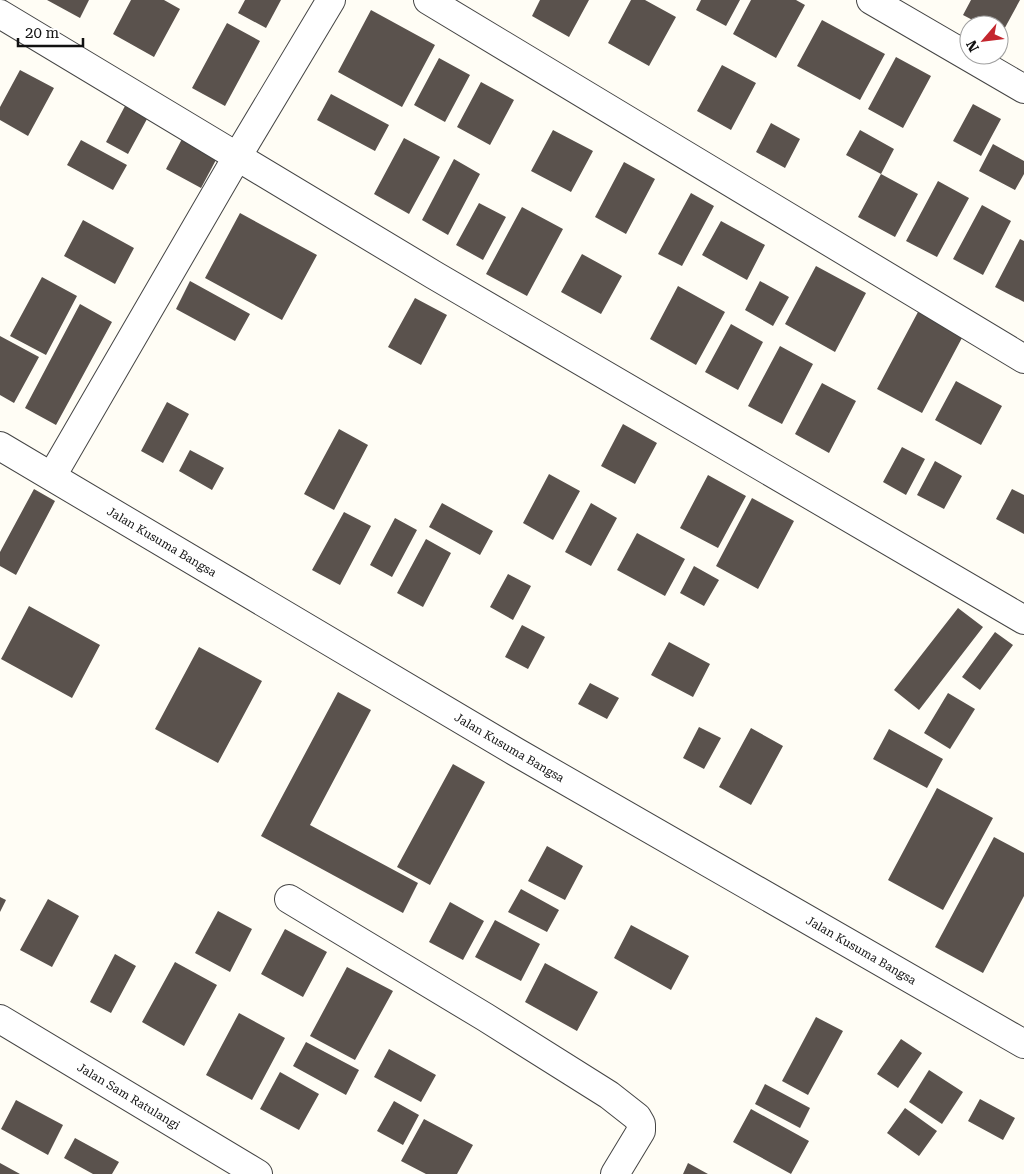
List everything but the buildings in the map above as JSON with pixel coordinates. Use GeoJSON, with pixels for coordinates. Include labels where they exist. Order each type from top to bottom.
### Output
{"type":"FeatureCollection","features":[{"type":"Feature","properties":{"kind":"street"},"geometry":{"type":"LineString","coordinates":[[52,476],[237,157],[331,0]]}},
{"type":"Feature","properties":{"kind":"street"},"geometry":{"type":"LineString","coordinates":[[428,0],[1024,359]]}},
{"type":"Feature","properties":{"kind":"street"},"geometry":{"type":"LineString","coordinates":[[871,0],[1024,89]]}},
{"type":"Feature","properties":{"kind":"street"},"geometry":{"type":"LineString","coordinates":[[0,14],[442,280],[1024,620]]}},
{"type":"Feature","properties":{"kind":"street","name":"Jalan Kusuma Bangsa"},"geometry":{"type":"LineString","coordinates":[[0,446],[524,756],[1024,1044]]}},
{"type":"Feature","properties":{"kind":"street"},"geometry":{"type":"LineString","coordinates":[[289,899],[576,1074],[609,1095],[637,1117],[641,1131],[615,1174]]}},
{"type":"Feature","properties":{"kind":"street","name":"Jalan Sam Ratulangi"},"geometry":{"type":"LineString","coordinates":[[0,1019],[258,1174]]}}]}
